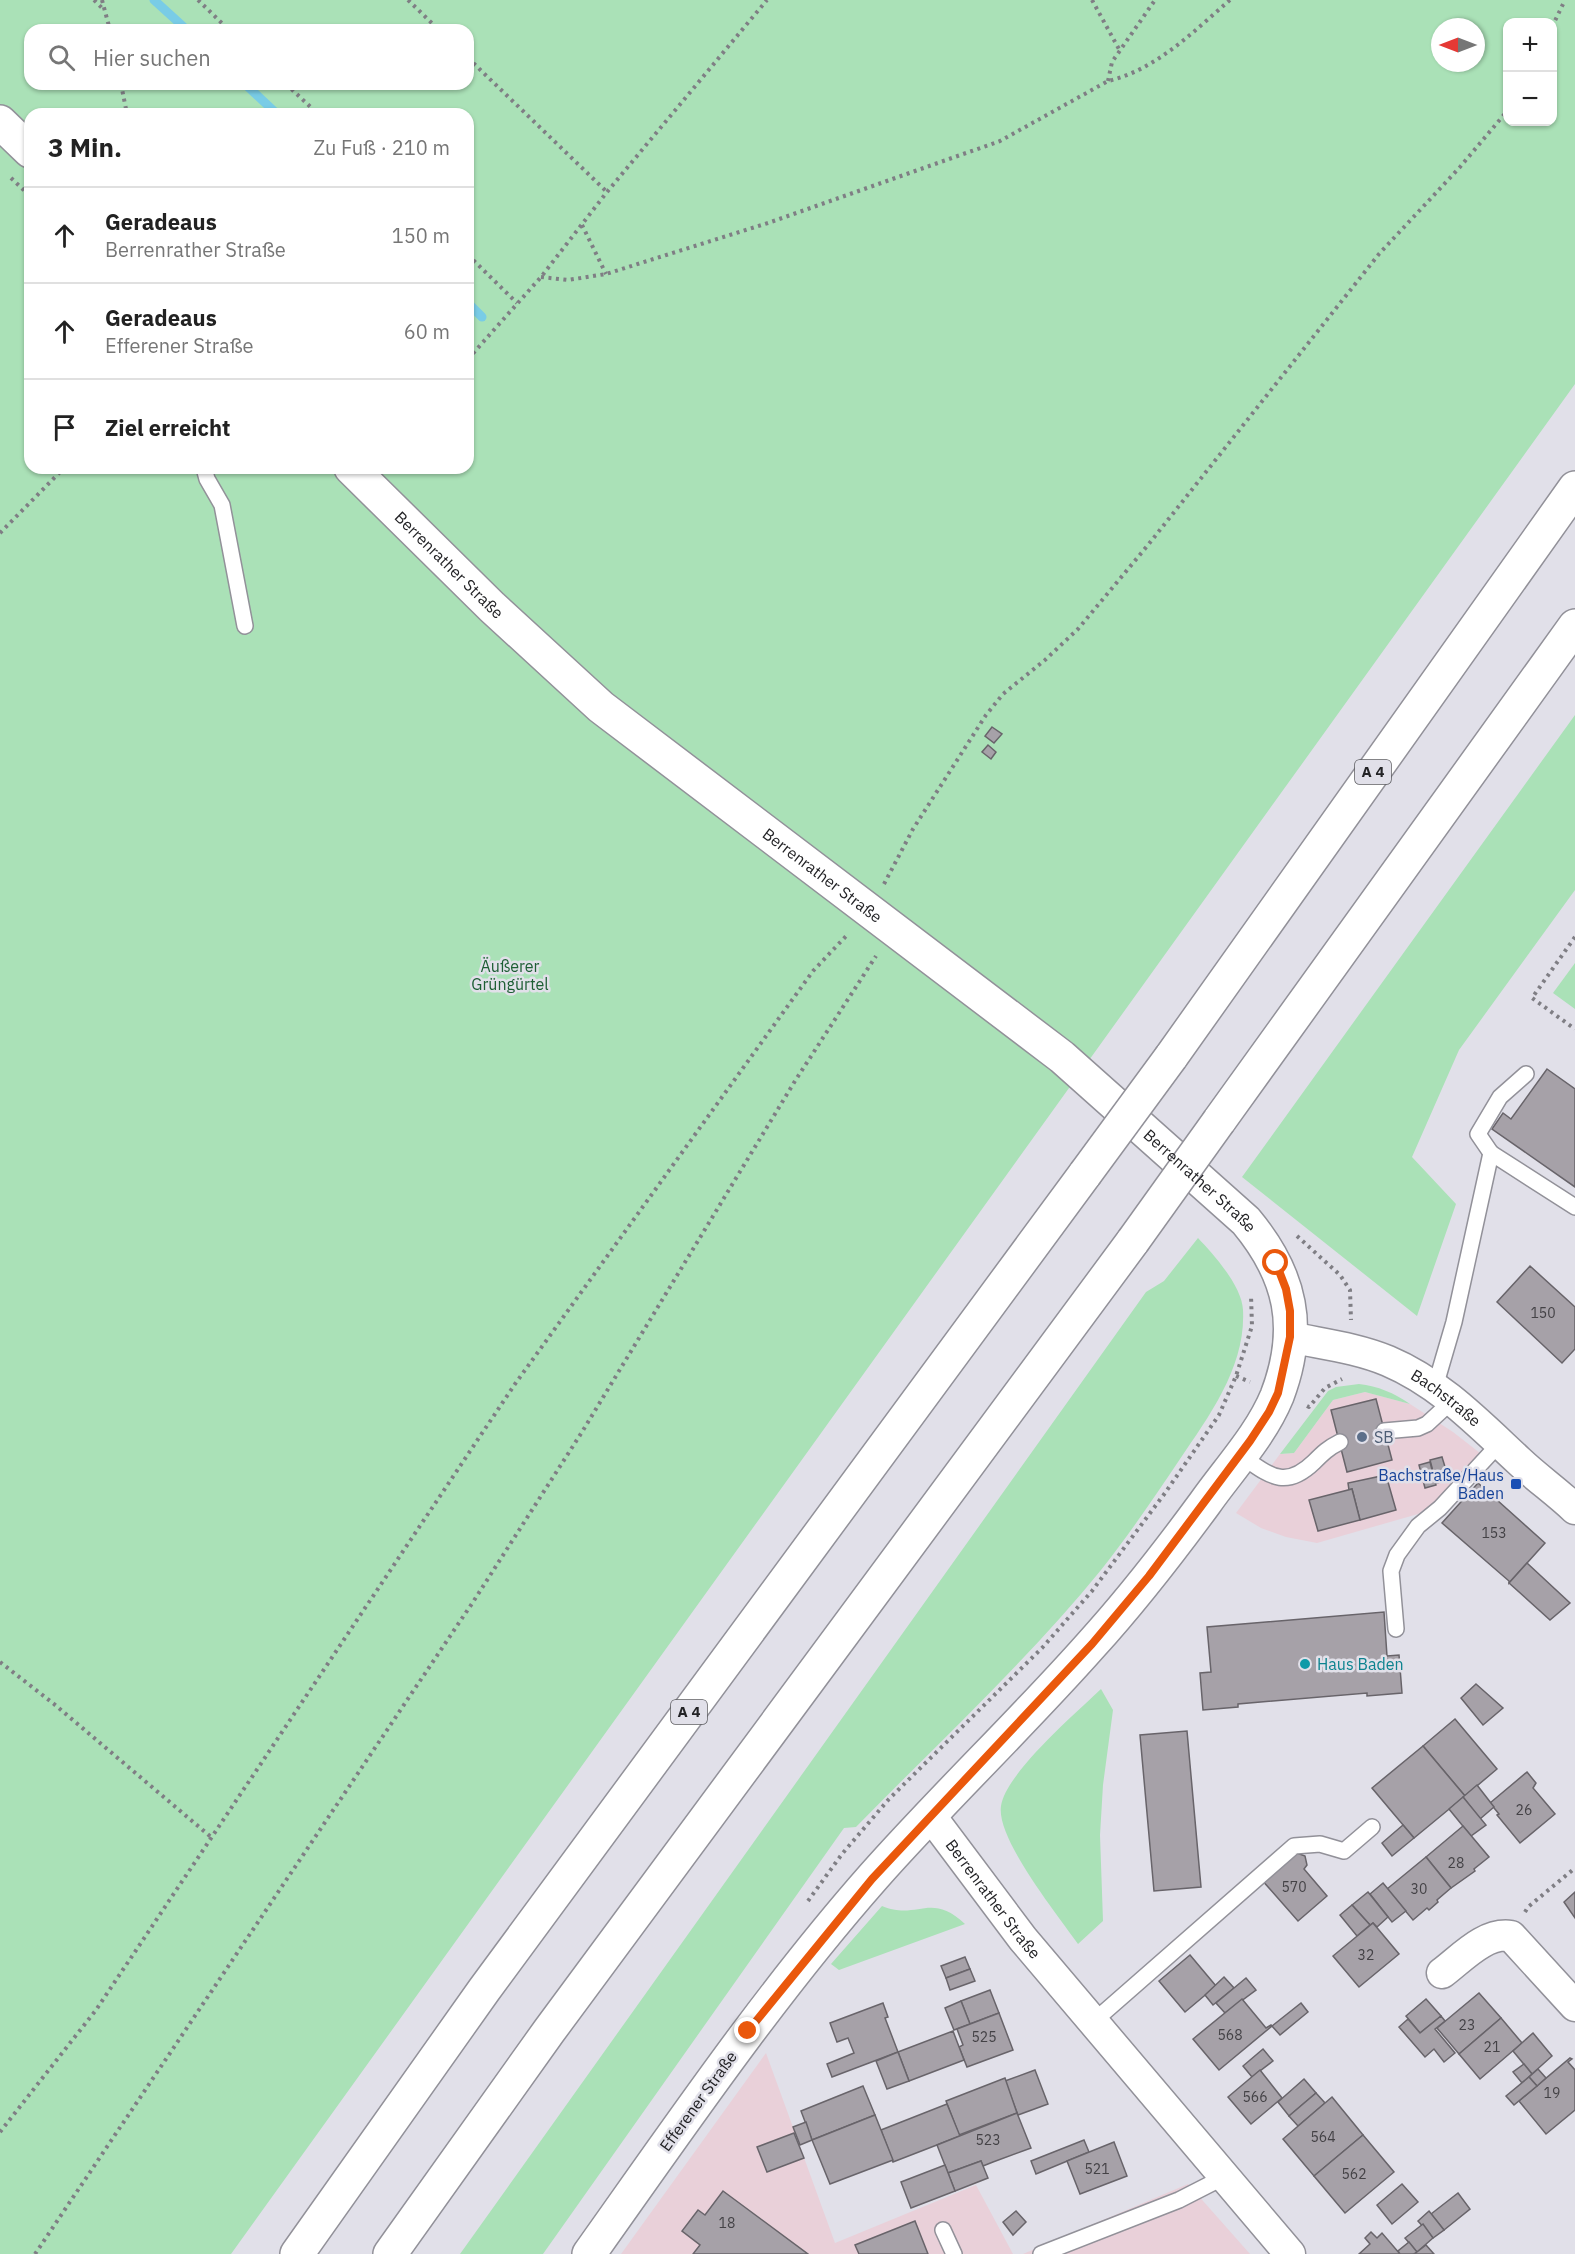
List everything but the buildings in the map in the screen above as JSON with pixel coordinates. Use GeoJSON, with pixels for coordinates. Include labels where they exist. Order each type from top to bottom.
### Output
{"type":"FeatureCollection","features":[{"type":"Feature","properties":{"kind":"main road"},"geometry":{"type":"LineString","coordinates":[[0,122],[19,163]]}},
{"type":"Feature","properties":{"kind":"main road","name":"Berrenrather Straße"},"geometry":{"type":"LineString","coordinates":[[357,474],[492,607],[601,707],[1062,1057],[1246,1221],[1262,1240],[1276,1263],[1286,1289],[1290,1311],[1290,1337],[1278,1393],[1269,1412],[1240,1455],[1149,1576],[1092,1644],[930,1815]]}},
{"type":"Feature","properties":{"kind":"main road","name":"A 4"},"geometry":{"type":"LineString","coordinates":[[297,2254],[484,1990],[1171,1057],[1575,488]]}},
{"type":"Feature","properties":{"kind":"main road"},"geometry":{"type":"LineString","coordinates":[[390,2254],[549,2031],[1133,1241],[1575,626]]}},
{"type":"Feature","properties":{"kind":"main road","name":"Efferener Straße"},"geometry":{"type":"LineString","coordinates":[[589,2254],[748,2031],[872,1879],[930,1815]]}},
{"type":"Feature","properties":{"kind":"street","name":"Bachstraße"},"geometry":{"type":"LineString","coordinates":[[1290,1337],[1350,1349],[1387,1361],[1423,1378],[1575,1509]]}},
{"type":"Feature","properties":{"kind":"street","name":"Berrenrather Straße"},"geometry":{"type":"LineString","coordinates":[[930,1815],[1023,1940],[1290,2254]]}},
{"type":"Feature","properties":{"kind":"street"},"geometry":{"type":"LineString","coordinates":[[1442,1974],[1490,1937],[1501,1934],[1511,1936],[1575,2006]]}},
{"type":"Feature","properties":{"kind":"lane"},"geometry":{"type":"LineString","coordinates":[[206,474],[222,505],[245,626]]}},
{"type":"Feature","properties":{"kind":"lane"},"geometry":{"type":"LineString","coordinates":[[1526,1074],[1500,1097],[1478,1134],[1491,1153],[1575,1207]]}},
{"type":"Feature","properties":{"kind":"lane"},"geometry":{"type":"LineString","coordinates":[[1384,1431],[1418,1428],[1428,1424],[1444,1394],[1454,1322],[1491,1153]]}},
{"type":"Feature","properties":{"kind":"lane"},"geometry":{"type":"LineString","coordinates":[[1240,1455],[1271,1476],[1285,1478],[1302,1471],[1325,1449],[1340,1442]]}},
{"type":"Feature","properties":{"kind":"lane"},"geometry":{"type":"LineString","coordinates":[[1396,1629],[1391,1571],[1397,1555],[1418,1526],[1440,1508],[1500,1443]]}},
{"type":"Feature","properties":{"kind":"lane"},"geometry":{"type":"LineString","coordinates":[[1093,2022],[1294,1846],[1320,1844],[1344,1851],[1372,1827]]}},
{"type":"Feature","properties":{"kind":"lane"},"geometry":{"type":"LineString","coordinates":[[1041,2254],[1179,2200],[1224,2176]]}},
{"type":"Feature","properties":{"kind":"lane"},"geometry":{"type":"LineString","coordinates":[[943,2230],[954,2254]]}},
{"type":"Feature","properties":{"kind":"path"},"geometry":{"type":"LineString","coordinates":[[94,0],[104,9]]}},
{"type":"Feature","properties":{"kind":"path"},"geometry":{"type":"LineString","coordinates":[[102,0],[108,24]]}},
{"type":"Feature","properties":{"kind":"path"},"geometry":{"type":"LineString","coordinates":[[198,0],[223,24]]}},
{"type":"Feature","properties":{"kind":"path"},"geometry":{"type":"LineString","coordinates":[[408,0],[433,24]]}},
{"type":"Feature","properties":{"kind":"path"},"geometry":{"type":"LineString","coordinates":[[474,352],[541,277],[608,192],[767,0]]}},
{"type":"Feature","properties":{"kind":"path"},"geometry":{"type":"LineString","coordinates":[[1092,0],[1120,51]]}},
{"type":"Feature","properties":{"kind":"path"},"geometry":{"type":"LineString","coordinates":[[1108,81],[1112,62],[1155,0]]}},
{"type":"Feature","properties":{"kind":"path"},"geometry":{"type":"LineString","coordinates":[[541,277],[568,280],[606,274],[768,223],[1000,141],[1108,81],[1122,78],[1157,61],[1230,0]]}},
{"type":"Feature","properties":{"kind":"path"},"geometry":{"type":"LineString","coordinates":[[1556,18],[1565,0]]}},
{"type":"Feature","properties":{"kind":"path"},"geometry":{"type":"LineString","coordinates":[[474,64],[608,192]]}},
{"type":"Feature","properties":{"kind":"path"},"geometry":{"type":"LineString","coordinates":[[122,90],[126,108]]}},
{"type":"Feature","properties":{"kind":"path"},"geometry":{"type":"LineString","coordinates":[[292,90],[312,108]]}},
{"type":"Feature","properties":{"kind":"path"},"geometry":{"type":"LineString","coordinates":[[0,2132],[96,2010],[515,1384],[813,971],[852,929],[881,890],[913,829],[986,715],[1003,694],[1078,629],[1148,545],[1379,254],[1460,167],[1503,116]]}},
{"type":"Feature","properties":{"kind":"path"},"geometry":{"type":"LineString","coordinates":[[19,163],[24,178]]}},
{"type":"Feature","properties":{"kind":"path"},"geometry":{"type":"LineString","coordinates":[[582,225],[606,274]]}},
{"type":"Feature","properties":{"kind":"path"},"geometry":{"type":"LineString","coordinates":[[474,261],[517,303]]}},
{"type":"Feature","properties":{"kind":"path"},"geometry":{"type":"LineString","coordinates":[[0,533],[58,474]]}},
{"type":"Feature","properties":{"kind":"path"},"geometry":{"type":"LineString","coordinates":[[1575,937],[1532,998],[1575,1029]]}},
{"type":"Feature","properties":{"kind":"path"},"geometry":{"type":"LineString","coordinates":[[35,2254],[480,1592],[582,1432],[795,1081],[881,949]]}},
{"type":"Feature","properties":{"kind":"path"},"geometry":{"type":"LineString","coordinates":[[1278,1393],[1309,1407],[1325,1388],[1346,1377],[1350,1349],[1352,1306],[1350,1290],[1340,1275],[1290,1230]]}},
{"type":"Feature","properties":{"kind":"path"},"geometry":{"type":"LineString","coordinates":[[1236,1376],[1252,1326],[1251,1295],[1248,1286]]}},
{"type":"Feature","properties":{"kind":"path"},"geometry":{"type":"LineString","coordinates":[[0,1662],[54,1704],[211,1837]]}},
{"type":"Feature","properties":{"kind":"path"},"geometry":{"type":"LineString","coordinates":[[1511,1936],[1528,1907],[1575,1868]]}},
{"type":"Feature","properties":{"kind":"shaded area"},"geometry":{"type":"Polygon","coordinates":[[[1365,1392],[1410,1404],[1480,1453],[1443,1496],[1418,1514],[1317,1543],[1286,1537],[1261,1528],[1236,1513],[1280,1454],[1294,1453],[1333,1400],[1365,1392]]]}},
{"type":"Feature","properties":{"kind":"shaded area"},"geometry":{"type":"Polygon","coordinates":[[[766,2053],[835,2243],[976,2185],[1013,2254],[621,2254],[766,2053]]]}},
{"type":"Feature","properties":{"kind":"shaded area"},"geometry":{"type":"Polygon","coordinates":[[[1188,2184],[1250,2254],[1023,2254],[1188,2184]]]}},
{"type":"Feature","properties":{"kind":"green space","name":"Äußerer Grüngürtel"},"geometry":{"type":"Polygon","coordinates":[[[0,0],[1575,0],[1575,384],[231,2254],[0,2254],[0,0]]]}},
{"type":"Feature","properties":{"kind":"green space"},"geometry":{"type":"Polygon","coordinates":[[[1575,715],[1575,890],[1459,1050],[1412,1157],[1456,1204],[1417,1316],[1242,1177],[1575,715]]]}},
{"type":"Feature","properties":{"kind":"green space"},"geometry":{"type":"Polygon","coordinates":[[[1575,963],[1575,1009],[1553,993],[1575,963]]]}},
{"type":"Feature","properties":{"kind":"green space"},"geometry":{"type":"Polygon","coordinates":[[[1198,1238],[1226,1271],[1238,1291],[1243,1310],[1239,1351],[1214,1407],[1132,1529],[1073,1604],[1013,1669],[856,1827],[844,1828],[543,2254],[460,2254],[1146,1292],[1164,1281],[1198,1238]]]}},
{"type":"Feature","properties":{"kind":"green space"},"geometry":{"type":"Polygon","coordinates":[[[1359,1384],[1386,1391],[1410,1404],[1365,1392],[1333,1400],[1294,1453],[1280,1454],[1328,1391],[1336,1387],[1359,1384]]]}},
{"type":"Feature","properties":{"kind":"green space"},"geometry":{"type":"Polygon","coordinates":[[[1101,1689],[1113,1710],[1103,1785],[1100,1835],[1103,1921],[1078,1944],[1018,1857],[1002,1820],[1001,1806],[1015,1777],[1028,1761],[1101,1689]]]}},
{"type":"Feature","properties":{"kind":"green space"},"geometry":{"type":"Polygon","coordinates":[[[882,1906],[894,1910],[942,1909],[953,1914],[965,1924],[839,1970],[831,1964],[882,1906]]]}},
{"type":"Feature","properties":{"kind":"waterway"},"geometry":{"type":"LineString","coordinates":[[154,0],[180,24]]}},
{"type":"Feature","properties":{"kind":"waterway"},"geometry":{"type":"LineString","coordinates":[[251,90],[271,108]]}},
{"type":"Feature","properties":{"kind":"waterway"},"geometry":{"type":"LineString","coordinates":[[474,309],[482,317]]}},
{"type":"Feature","properties":{"kind":"place","name":"SB"},"geometry":{"type":"Point","coordinates":[1362,1437]}},
{"type":"Feature","properties":{"kind":"place","name":"Bachstraße/Haus Baden"},"geometry":{"type":"Point","coordinates":[1516,1484]}},
{"type":"Feature","properties":{"kind":"place","name":"Haus Baden"},"geometry":{"type":"Point","coordinates":[1305,1664]}},
{"type":"Feature","properties":{"kind":"route"},"geometry":{"type":"LineString","coordinates":[[748,2031],[872,1879],[1092,1644],[1149,1576],[1250,1441],[1278,1393],[1290,1337],[1290,1311],[1286,1289],[1276,1263]]}}]}
